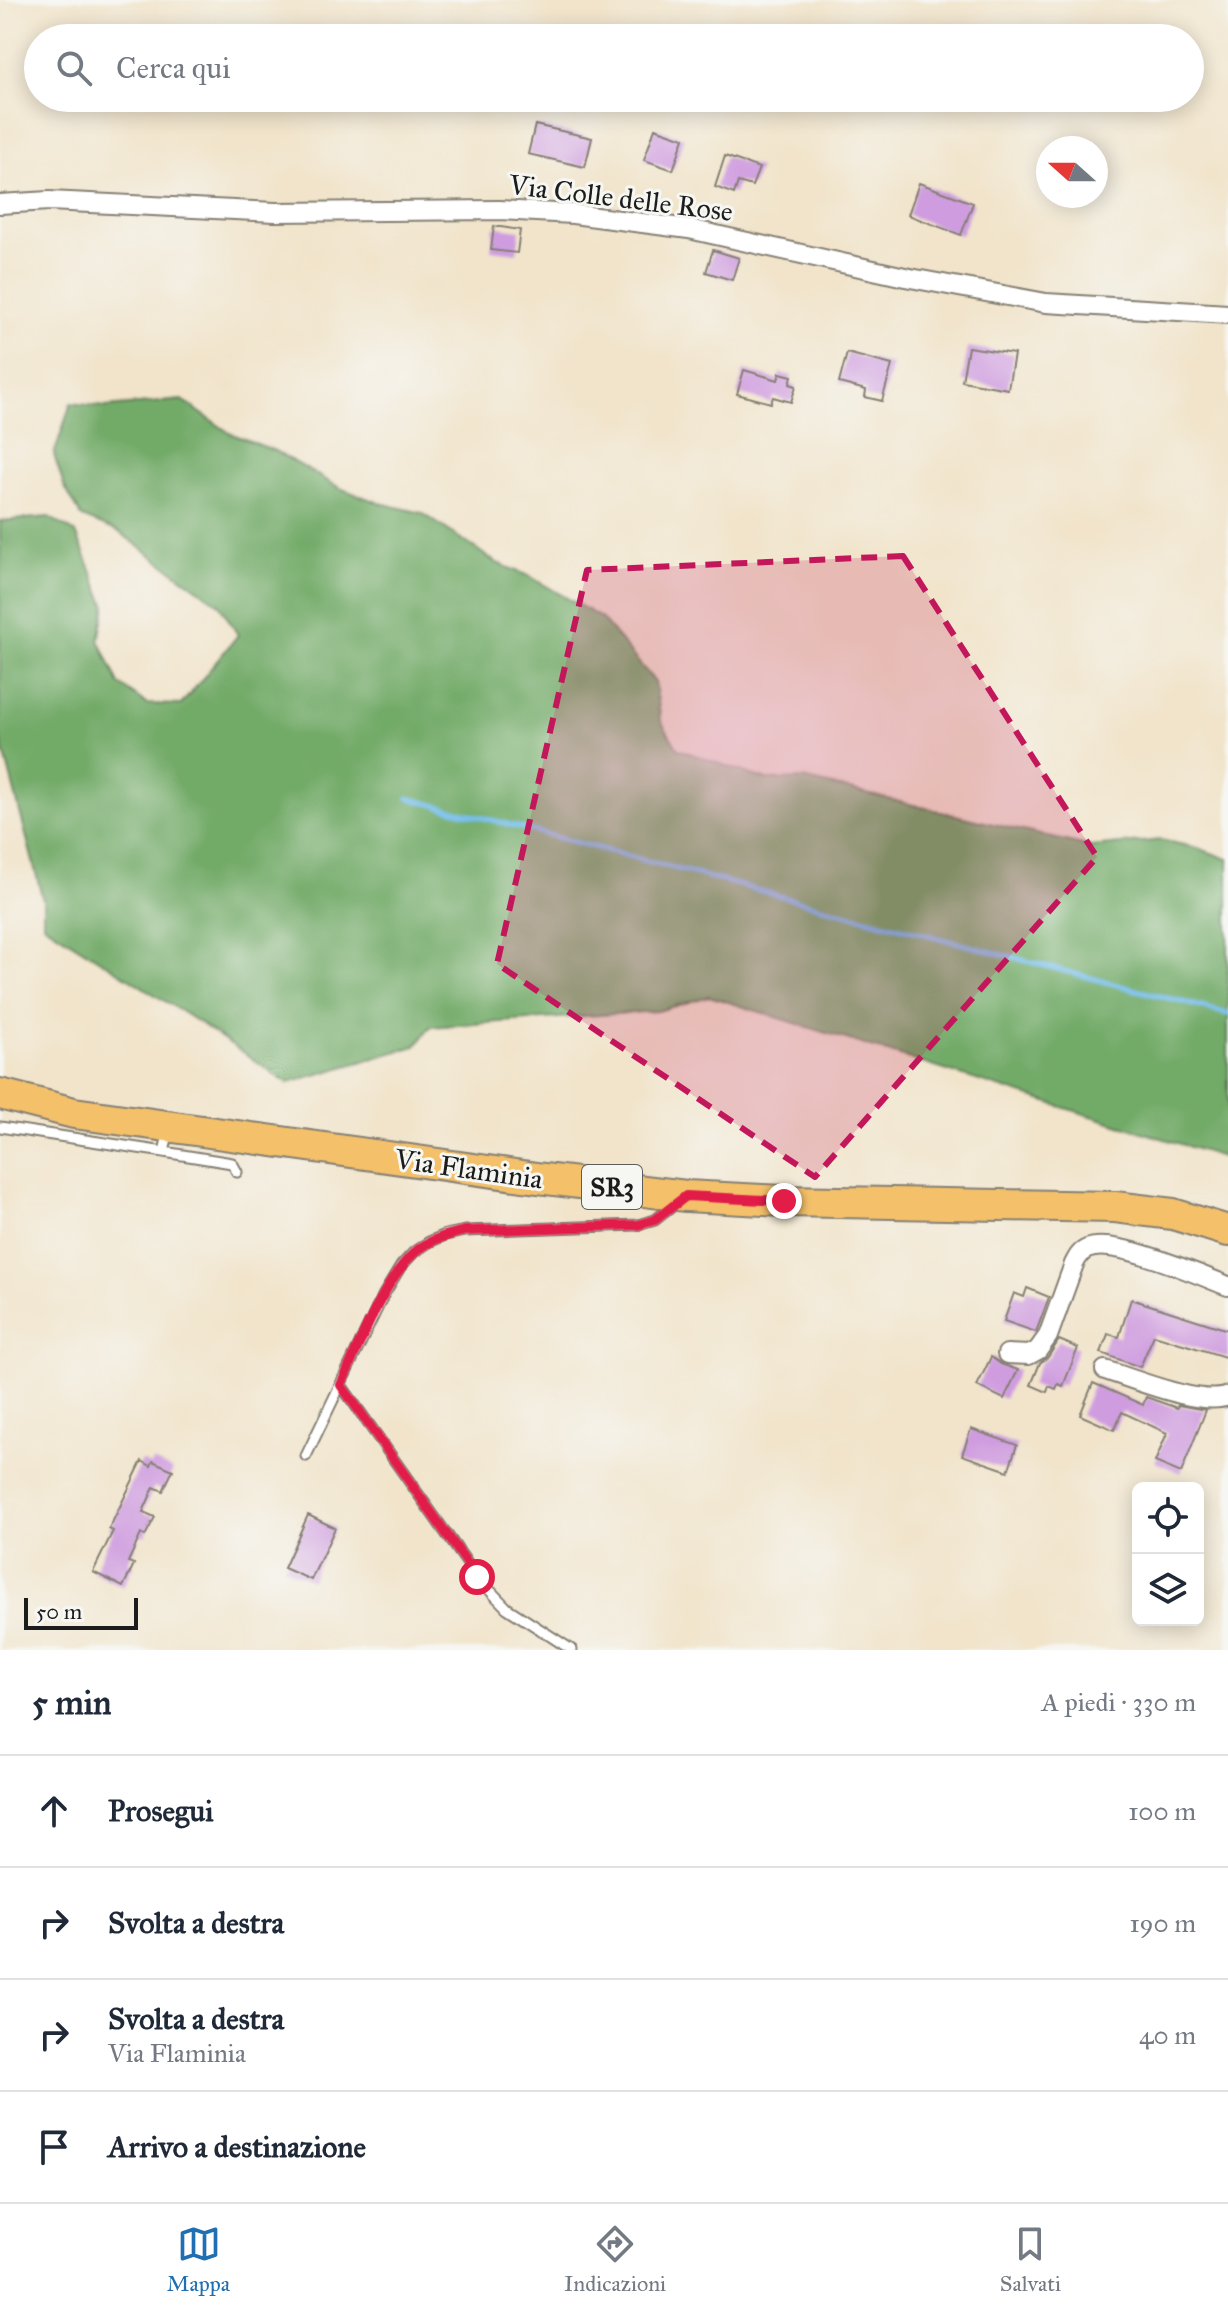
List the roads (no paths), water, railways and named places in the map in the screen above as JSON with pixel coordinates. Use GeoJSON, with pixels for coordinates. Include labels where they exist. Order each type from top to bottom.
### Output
{"type":"FeatureCollection","features":[{"type":"Feature","properties":{"kind":"main road","name":"Via Flaminia"},"geometry":{"type":"LineString","coordinates":[[0,1094],[166,1139],[686,1196],[796,1202],[1115,1207],[1173,1214],[1228,1231]]}},
{"type":"Feature","properties":{"kind":"street","name":"Via Colle delle Rose"},"geometry":{"type":"LineString","coordinates":[[0,204],[49,201],[275,212],[499,210],[573,214],[689,229],[905,277],[1046,303],[1228,314]]}},
{"type":"Feature","properties":{"kind":"street"},"geometry":{"type":"LineString","coordinates":[[1007,1354],[1029,1355],[1045,1341],[1074,1264],[1081,1253],[1090,1248],[1139,1253],[1228,1286]]}},
{"type":"Feature","properties":{"kind":"street"},"geometry":{"type":"LineString","coordinates":[[1105,1370],[1199,1398],[1228,1396]]}},
{"type":"Feature","properties":{"kind":"lane"},"geometry":{"type":"LineString","coordinates":[[0,1127],[166,1139],[232,1163],[237,1172]]}},
{"type":"Feature","properties":{"kind":"lane"},"geometry":{"type":"LineString","coordinates":[[306,1456],[392,1280],[414,1252],[445,1235],[465,1231],[638,1225],[655,1220],[686,1196]]}},
{"type":"Feature","properties":{"kind":"lane"},"geometry":{"type":"LineString","coordinates":[[341,1385],[477,1577],[507,1608],[572,1650]]}},
{"type":"Feature","properties":{"kind":"waterway"},"geometry":{"type":"LineString","coordinates":[[408,798],[1228,1014]]}}]}
